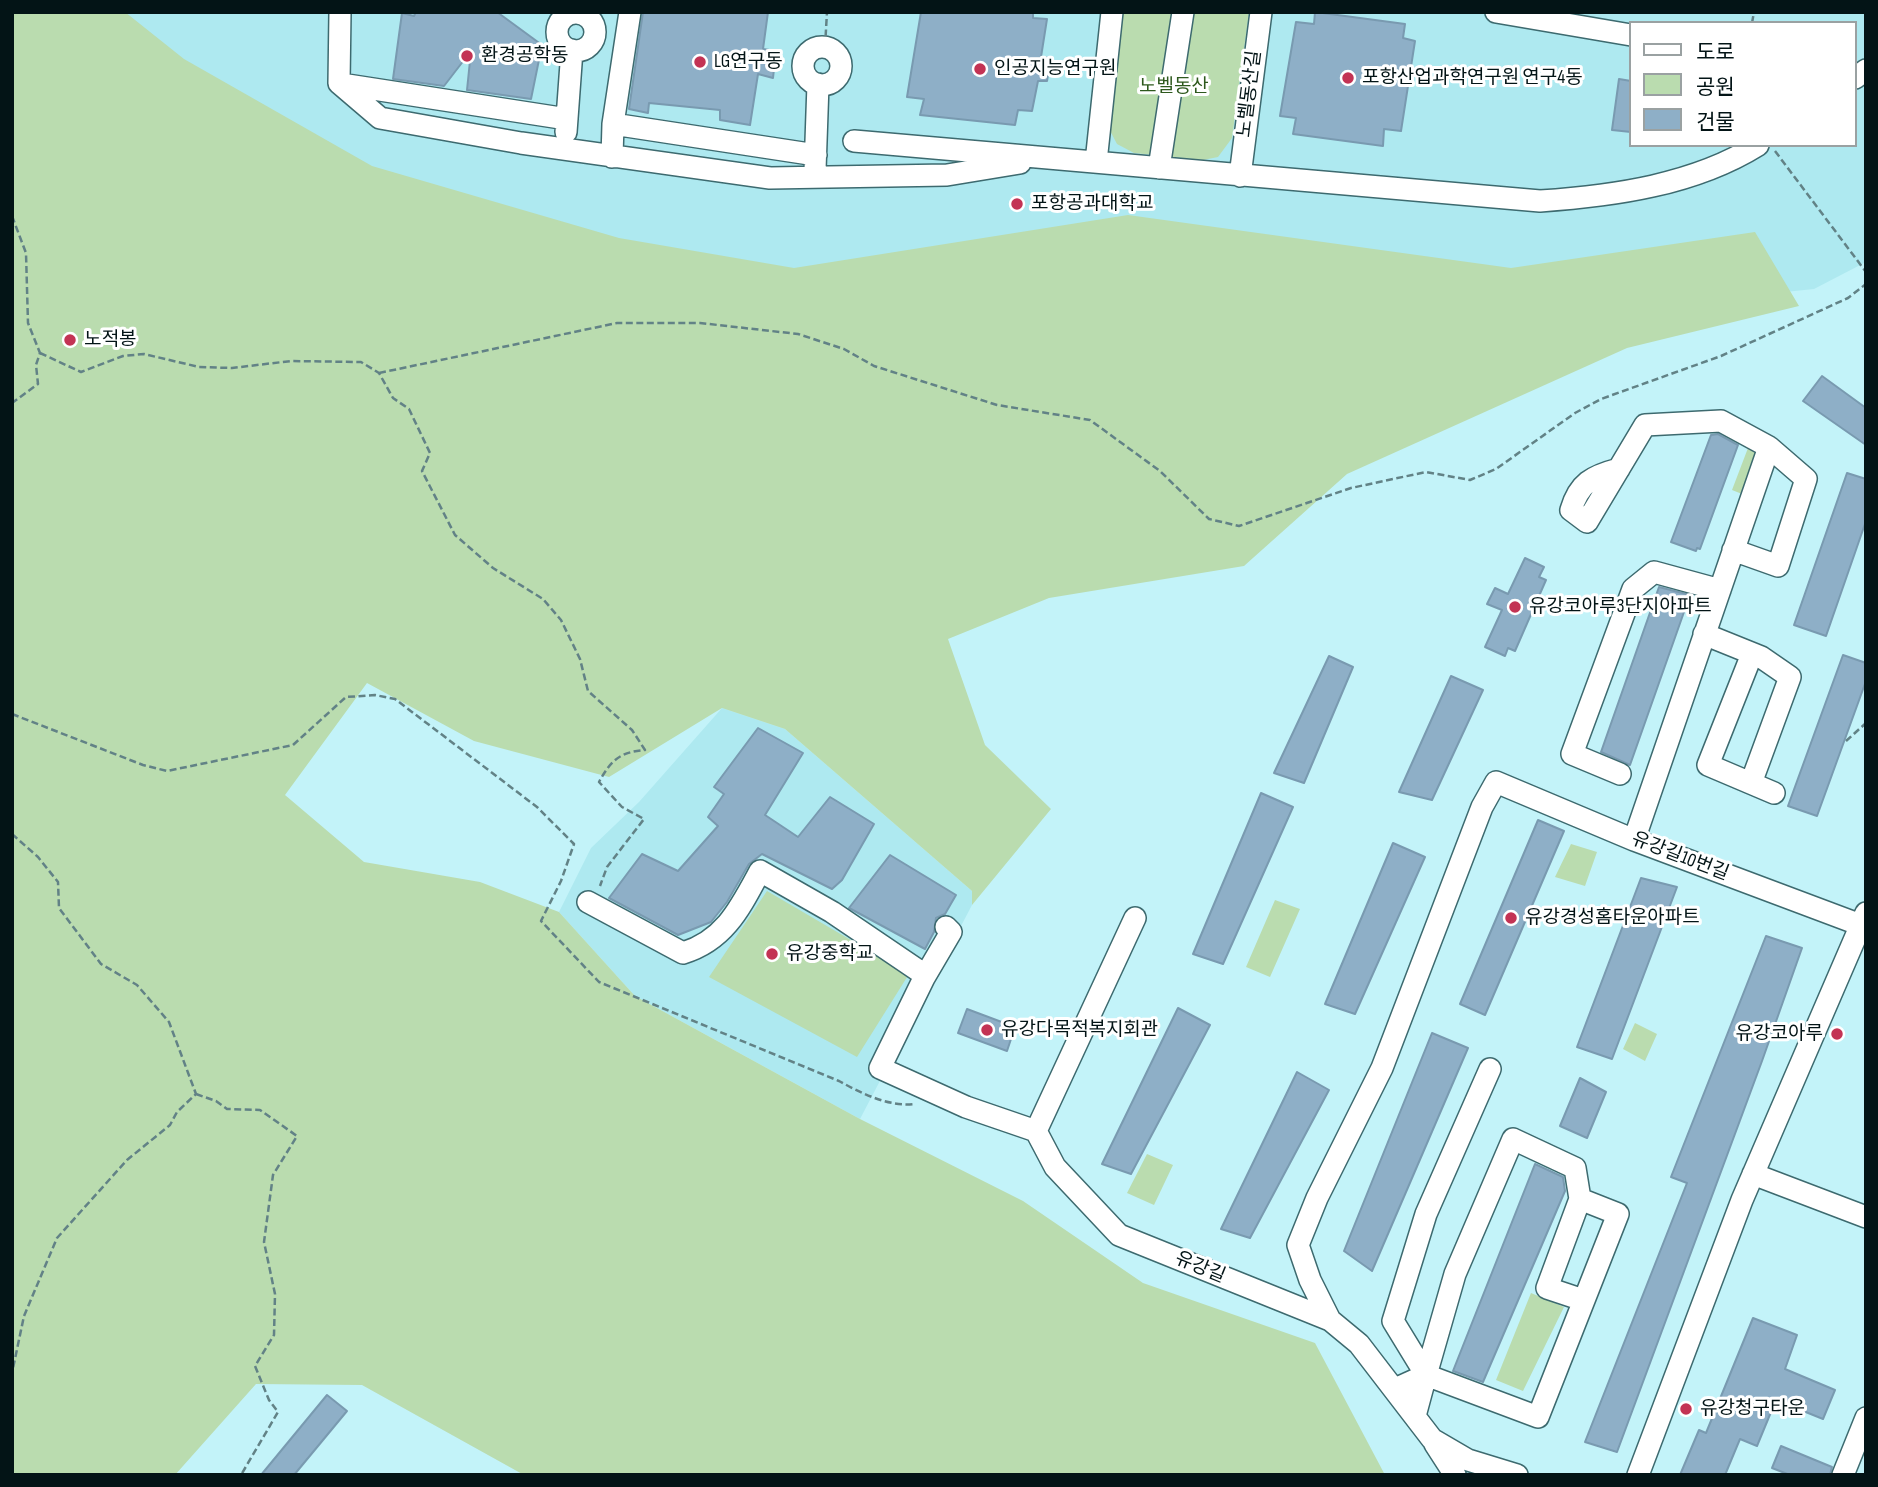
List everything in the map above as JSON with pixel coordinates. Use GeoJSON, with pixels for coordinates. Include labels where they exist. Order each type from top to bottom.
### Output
{"type":"FeatureCollection","features":[{"type":"Feature","properties":{"kind":"street"},"geometry":{"type":"LineString","coordinates":[[339,83],[340,12]]}},
{"type":"Feature","properties":{"kind":"street"},"geometry":{"type":"LineString","coordinates":[[565,150],[572,50],[585,48],[595,32],[591,20],[574,12]]}},
{"type":"Feature","properties":{"kind":"street"},"geometry":{"type":"LineString","coordinates":[[612,157],[613,124],[630,12]]}},
{"type":"Feature","properties":{"kind":"street"},"geometry":{"type":"LineString","coordinates":[[1096,162],[1112,12]]}},
{"type":"Feature","properties":{"kind":"street"},"geometry":{"type":"LineString","coordinates":[[1159,168],[1183,12]]}},
{"type":"Feature","properties":{"kind":"street","name":"노벨동산길"},"geometry":{"type":"LineString","coordinates":[[1240,176],[1261,12]]}},
{"type":"Feature","properties":{"kind":"street"},"geometry":{"type":"LineString","coordinates":[[1496,12],[1630,35]]}},
{"type":"Feature","properties":{"kind":"street"},"geometry":{"type":"LineString","coordinates":[[815,178],[818,84],[830,83],[841,69],[839,58],[825,47]]}},
{"type":"Feature","properties":{"kind":"street"},"geometry":{"type":"LineString","coordinates":[[339,83],[568,120]]}},
{"type":"Feature","properties":{"kind":"street"},"geometry":{"type":"LineString","coordinates":[[339,83],[380,118],[565,150],[770,178],[947,175],[1046,158]]}},
{"type":"Feature","properties":{"kind":"street"},"geometry":{"type":"LineString","coordinates":[[613,124],[816,155]]}},
{"type":"Feature","properties":{"kind":"street"},"geometry":{"type":"LineString","coordinates":[[854,141],[1540,201],[1595,196],[1654,186],[1726,163],[1756,147]]}},
{"type":"Feature","properties":{"kind":"street"},"geometry":{"type":"LineString","coordinates":[[1619,469],[1645,425],[1721,421],[1769,447],[1805,479],[1778,566],[1733,550]]}},
{"type":"Feature","properties":{"kind":"street"},"geometry":{"type":"LineString","coordinates":[[1634,840],[1769,447]]}},
{"type":"Feature","properties":{"kind":"street"},"geometry":{"type":"LineString","coordinates":[[1620,774],[1572,754],[1633,589],[1654,572],[1720,590]]}},
{"type":"Feature","properties":{"kind":"street"},"geometry":{"type":"LineString","coordinates":[[1704,634],[1752,654],[1790,677],[1751,783]]}},
{"type":"Feature","properties":{"kind":"street"},"geometry":{"type":"LineString","coordinates":[[1752,654],[1708,765],[1774,793]]}},
{"type":"Feature","properties":{"kind":"street","name":"유강길10번길"},"geometry":{"type":"LineString","coordinates":[[1330,1320],[1310,1280],[1298,1245],[1317,1198],[1382,1068],[1482,807],[1496,782],[1634,840],[1864,922]]}},
{"type":"Feature","properties":{"kind":"street"},"geometry":{"type":"LineString","coordinates":[[590,903],[682,953],[706,946],[740,909],[760,871],[832,912],[925,975]]}},
{"type":"Feature","properties":{"kind":"street"},"geometry":{"type":"LineString","coordinates":[[946,927],[951,932],[925,975],[880,1068],[966,1107],[1036,1131],[1135,918]]}},
{"type":"Feature","properties":{"kind":"street"},"geometry":{"type":"LineString","coordinates":[[1639,1475],[1753,1174],[1864,922]]}},
{"type":"Feature","properties":{"kind":"street"},"geometry":{"type":"LineString","coordinates":[[1490,1069],[1426,1214],[1393,1321],[1426,1375],[1538,1417],[1618,1214],[1580,1199]]}},
{"type":"Feature","properties":{"kind":"street","name":"유강길"},"geometry":{"type":"LineString","coordinates":[[1036,1131],[1055,1167],[1119,1235],[1330,1320],[1359,1344],[1432,1439],[1468,1460],[1517,1475]]}},
{"type":"Feature","properties":{"kind":"street"},"geometry":{"type":"LineString","coordinates":[[1415,1416],[1455,1274],[1513,1139],[1575,1168],[1580,1199],[1547,1288],[1583,1300]]}},
{"type":"Feature","properties":{"kind":"street"},"geometry":{"type":"LineString","coordinates":[[1753,1174],[1866,1217]]}},
{"type":"Feature","properties":{"kind":"street"},"geometry":{"type":"LineString","coordinates":[[1395,1388],[1426,1375]]}},
{"type":"Feature","properties":{"kind":"street"},"geometry":{"type":"LineString","coordinates":[[1843,1475],[1866,1418]]}},
{"type":"Feature","properties":{"kind":"street"},"geometry":{"type":"LineString","coordinates":[[1432,1439],[1455,1475]]}},
{"type":"Feature","properties":{"kind":"path"},"geometry":{"type":"LineString","coordinates":[[825,47],[827,12]]}},
{"type":"Feature","properties":{"kind":"path"},"geometry":{"type":"LineString","coordinates":[[1759,147],[1866,272]]}},
{"type":"Feature","properties":{"kind":"path"},"geometry":{"type":"LineString","coordinates":[[12,216],[26,253],[28,323],[40,353],[36,365],[38,384],[12,403]]}},
{"type":"Feature","properties":{"kind":"path"},"geometry":{"type":"LineString","coordinates":[[379,373],[617,323],[700,323],[798,334],[844,349],[873,366],[997,405],[1090,420],[1160,471],[1209,519],[1238,526],[1351,488],[1426,472],[1470,480],[1496,469],[1575,413],[1601,399],[1733,351],[1848,298],[1866,284]]}},
{"type":"Feature","properties":{"kind":"path"},"geometry":{"type":"LineString","coordinates":[[40,353],[81,372],[122,356],[144,354],[199,367],[232,368],[291,361],[361,362],[379,373],[393,398],[409,409],[425,439],[430,453],[422,471],[455,535],[493,568],[543,599],[561,620],[580,659],[588,691],[632,730],[645,750],[628,752],[610,761],[599,782],[622,807],[644,819],[607,867],[590,903]]}},
{"type":"Feature","properties":{"kind":"path"},"geometry":{"type":"LineString","coordinates":[[12,714],[143,765],[167,771],[293,745],[346,697],[375,695],[395,699],[537,807],[574,844],[561,881],[541,921],[599,982],[839,1081],[862,1094],[905,1105],[917,1104]]}},
{"type":"Feature","properties":{"kind":"path"},"geometry":{"type":"LineString","coordinates":[[1846,741],[1866,723]]}},
{"type":"Feature","properties":{"kind":"path"},"geometry":{"type":"LineString","coordinates":[[12,834],[38,857],[58,881],[59,908],[101,964],[137,985],[169,1022],[196,1094]]}},
{"type":"Feature","properties":{"kind":"path"},"geometry":{"type":"LineString","coordinates":[[12,1373],[24,1316],[57,1238],[127,1160],[170,1125],[196,1094]]}},
{"type":"Feature","properties":{"kind":"path"},"geometry":{"type":"LineString","coordinates":[[196,1094],[216,1101],[228,1109],[260,1110],[298,1136],[273,1175],[264,1242],[275,1294],[274,1335],[255,1366],[269,1400],[278,1412],[241,1475]]}},
{"type":"Feature","properties":{"kind":"shaded area","name":"포항공과대학교"},"geometry":{"type":"Polygon","coordinates":[[[12,12],[1866,12],[1866,262],[1814,289],[685,405],[12,12]]]}},
{"type":"Feature","properties":{"kind":"shaded area","name":"유강중학교"},"geometry":{"type":"Polygon","coordinates":[[[722,708],[785,729],[972,891],[972,905],[860,1119],[635,996],[559,912],[591,848],[639,802],[722,708]]]}},
{"type":"Feature","properties":{"kind":"green space"},"geometry":{"type":"Polygon","coordinates":[[[12,12],[125,12],[184,59],[372,166],[619,238],[794,268],[1128,215],[1511,268],[1755,232],[1799,306],[1627,348],[1347,474],[1244,566],[1049,598],[948,639],[985,745],[1051,809],[972,905],[972,891],[785,729],[722,708],[609,777],[474,741],[367,683],[285,795],[364,862],[480,882],[559,912],[635,996],[860,1119],[1023,1201],[1143,1283],[1315,1343],[1385,1475],[524,1475],[362,1385],[256,1384],[175,1475],[12,1475],[12,12]]]}},
{"type":"Feature","properties":{"kind":"green space","name":"노벨동산"},"geometry":{"type":"Polygon","coordinates":[[[1121,12],[1249,12],[1232,138],[1218,157],[1203,160],[1134,153],[1117,144],[1106,123],[1121,12]]]}},
{"type":"Feature","properties":{"kind":"green space"},"geometry":{"type":"Polygon","coordinates":[[[1748,448],[1760,456],[1747,496],[1732,490],[1748,448]]]}},
{"type":"Feature","properties":{"kind":"green space"},"geometry":{"type":"Polygon","coordinates":[[[1571,844],[1597,852],[1585,886],[1555,877],[1571,844]]]}},
{"type":"Feature","properties":{"kind":"green space"},"geometry":{"type":"Polygon","coordinates":[[[767,891],[909,974],[857,1057],[709,977],[767,891]]]}},
{"type":"Feature","properties":{"kind":"green space"},"geometry":{"type":"Polygon","coordinates":[[[1275,900],[1300,909],[1270,977],[1246,967],[1275,900]]]}},
{"type":"Feature","properties":{"kind":"green space"},"geometry":{"type":"Polygon","coordinates":[[[1635,1023],[1657,1034],[1645,1061],[1623,1049],[1635,1023]]]}},
{"type":"Feature","properties":{"kind":"green space"},"geometry":{"type":"Polygon","coordinates":[[[1147,1154],[1173,1165],[1154,1205],[1127,1193],[1147,1154]]]}},
{"type":"Feature","properties":{"kind":"green space"},"geometry":{"type":"Polygon","coordinates":[[[1531,1293],[1564,1307],[1523,1391],[1496,1380],[1531,1293]]]}},
{"type":"Feature","properties":{"kind":"building","name":"환경공학동"},"geometry":{"type":"Polygon","coordinates":[[[416,12],[497,12],[542,45],[531,99],[467,90],[471,51],[444,86],[393,79],[402,13],[414,16],[416,12]]]}},
{"type":"Feature","properties":{"kind":"building","name":"LG연구동"},"geometry":{"type":"Polygon","coordinates":[[[643,12],[768,12],[763,49],[776,51],[773,78],[758,74],[750,125],[720,120],[720,110],[649,103],[648,113],[629,109],[643,12]]]}},
{"type":"Feature","properties":{"kind":"building","name":"인공지능연구원"},"geometry":{"type":"Polygon","coordinates":[[[921,12],[1033,12],[1033,18],[1047,19],[1041,57],[1051,58],[1047,81],[1038,81],[1032,111],[1018,110],[1015,125],[920,115],[924,99],[907,97],[921,12]]]}},
{"type":"Feature","properties":{"kind":"building","name":"포항산업과학연구원 연구4동"},"geometry":{"type":"Polygon","coordinates":[[[1315,12],[1405,24],[1403,38],[1415,41],[1401,131],[1384,129],[1383,146],[1293,134],[1296,118],[1280,116],[1296,22],[1314,24],[1315,12]]]}},
{"type":"Feature","properties":{"kind":"building"},"geometry":{"type":"Polygon","coordinates":[[[1619,79],[1630,81],[1630,132],[1612,130],[1619,79]]]}},
{"type":"Feature","properties":{"kind":"building"},"geometry":{"type":"Polygon","coordinates":[[[1822,376],[1866,408],[1866,445],[1803,401],[1822,376]]]}},
{"type":"Feature","properties":{"kind":"building"},"geometry":{"type":"Polygon","coordinates":[[[1718,434],[1738,445],[1700,549],[1697,548],[1696,551],[1671,542],[1711,435],[1718,434]]]}},
{"type":"Feature","properties":{"kind":"building"},"geometry":{"type":"Polygon","coordinates":[[[1847,473],[1866,479],[1866,521],[1826,636],[1794,625],[1847,473]]]}},
{"type":"Feature","properties":{"kind":"building","name":"유강코아루3단지아파트"},"geometry":{"type":"Polygon","coordinates":[[[1525,558],[1544,567],[1539,577],[1546,580],[1515,651],[1508,648],[1505,656],[1485,647],[1502,610],[1487,604],[1495,588],[1508,594],[1525,558]]]}},
{"type":"Feature","properties":{"kind":"building"},"geometry":{"type":"Polygon","coordinates":[[[1659,587],[1690,595],[1630,765],[1601,752],[1659,587]]]}},
{"type":"Feature","properties":{"kind":"building"},"geometry":{"type":"Polygon","coordinates":[[[1843,655],[1866,663],[1866,681],[1817,816],[1788,806],[1843,655]]]}},
{"type":"Feature","properties":{"kind":"building"},"geometry":{"type":"Polygon","coordinates":[[[1329,656],[1353,667],[1304,783],[1274,773],[1329,656]]]}},
{"type":"Feature","properties":{"kind":"building"},"geometry":{"type":"Polygon","coordinates":[[[1451,676],[1483,690],[1432,800],[1399,792],[1451,676]]]}},
{"type":"Feature","properties":{"kind":"building"},"geometry":{"type":"Polygon","coordinates":[[[758,728],[803,753],[765,815],[798,837],[830,797],[874,824],[842,880],[832,889],[762,854],[749,864],[727,902],[711,922],[678,935],[609,898],[642,854],[678,871],[718,826],[708,817],[724,794],[714,787],[758,728]]]}},
{"type":"Feature","properties":{"kind":"building"},"geometry":{"type":"Polygon","coordinates":[[[1261,793],[1293,807],[1223,964],[1193,954],[1261,793]]]}},
{"type":"Feature","properties":{"kind":"building","name":"유강경성홈타운아파트"},"geometry":{"type":"Polygon","coordinates":[[[1538,820],[1564,831],[1485,1015],[1460,1004],[1538,820]]]}},
{"type":"Feature","properties":{"kind":"building"},"geometry":{"type":"Polygon","coordinates":[[[1393,843],[1425,857],[1355,1014],[1325,1004],[1393,843]]]}},
{"type":"Feature","properties":{"kind":"building"},"geometry":{"type":"Polygon","coordinates":[[[890,855],[956,895],[945,914],[936,918],[934,932],[925,949],[849,908],[890,855]]]}},
{"type":"Feature","properties":{"kind":"building"},"geometry":{"type":"Polygon","coordinates":[[[1641,878],[1677,887],[1612,1059],[1577,1047],[1641,878]]]}},
{"type":"Feature","properties":{"kind":"building"},"geometry":{"type":"Polygon","coordinates":[[[1766,936],[1802,948],[1762,1061],[1617,1452],[1585,1442],[1687,1183],[1671,1177],[1766,936]]]}},
{"type":"Feature","properties":{"kind":"building"},"geometry":{"type":"Polygon","coordinates":[[[1178,1008],[1210,1025],[1131,1174],[1102,1164],[1178,1008]]]}},
{"type":"Feature","properties":{"kind":"building","name":"유강다목적복지회관"},"geometry":{"type":"Polygon","coordinates":[[[967,1009],[1015,1027],[1007,1051],[958,1033],[967,1009]]]}},
{"type":"Feature","properties":{"kind":"building"},"geometry":{"type":"Polygon","coordinates":[[[1432,1033],[1468,1048],[1372,1271],[1344,1251],[1432,1033]]]}},
{"type":"Feature","properties":{"kind":"building"},"geometry":{"type":"Polygon","coordinates":[[[1297,1072],[1329,1090],[1250,1238],[1221,1229],[1297,1072]]]}},
{"type":"Feature","properties":{"kind":"building"},"geometry":{"type":"Polygon","coordinates":[[[1580,1078],[1606,1092],[1587,1138],[1560,1126],[1580,1078]]]}},
{"type":"Feature","properties":{"kind":"building"},"geometry":{"type":"Polygon","coordinates":[[[1535,1164],[1563,1177],[1565,1191],[1483,1382],[1453,1371],[1535,1164]]]}},
{"type":"Feature","properties":{"kind":"building"},"geometry":{"type":"Polygon","coordinates":[[[1753,1318],[1797,1335],[1785,1369],[1835,1390],[1823,1419],[1776,1400],[1757,1446],[1740,1439],[1725,1475],[1680,1475],[1699,1430],[1706,1433],[1753,1318]]]}},
{"type":"Feature","properties":{"kind":"building"},"geometry":{"type":"Polygon","coordinates":[[[327,1395],[347,1411],[294,1475],[261,1475],[327,1395]]]}},
{"type":"Feature","properties":{"kind":"building"},"geometry":{"type":"Polygon","coordinates":[[[1781,1446],[1832,1467],[1830,1475],[1790,1475],[1772,1468],[1781,1446]]]}},
{"type":"Feature","properties":{"kind":"place","name":"환경공학동"},"geometry":{"type":"Point","coordinates":[467,56]}},
{"type":"Feature","properties":{"kind":"place","name":"LG연구동"},"geometry":{"type":"Point","coordinates":[700,62]}},
{"type":"Feature","properties":{"kind":"place","name":"인공지능연구원"},"geometry":{"type":"Point","coordinates":[980,69]}},
{"type":"Feature","properties":{"kind":"place","name":"포항산업과학연구원 연구4동"},"geometry":{"type":"Point","coordinates":[1348,78]}},
{"type":"Feature","properties":{"kind":"place","name":"포항공과대학교"},"geometry":{"type":"Point","coordinates":[1017,204]}},
{"type":"Feature","properties":{"kind":"place","name":"노적봉"},"geometry":{"type":"Point","coordinates":[70,340]}},
{"type":"Feature","properties":{"kind":"place","name":"유강코아루3단지아파트"},"geometry":{"type":"Point","coordinates":[1515,607]}},
{"type":"Feature","properties":{"kind":"place","name":"유강경성홈타운아파트"},"geometry":{"type":"Point","coordinates":[1511,918]}},
{"type":"Feature","properties":{"kind":"place","name":"유강중학교"},"geometry":{"type":"Point","coordinates":[772,954]}},
{"type":"Feature","properties":{"kind":"place","name":"유강다목적복지회관"},"geometry":{"type":"Point","coordinates":[987,1030]}},
{"type":"Feature","properties":{"kind":"place","name":"유강코아루"},"geometry":{"type":"Point","coordinates":[1837,1034]}},
{"type":"Feature","properties":{"kind":"place","name":"유강청구타운"},"geometry":{"type":"Point","coordinates":[1686,1409]}}]}
